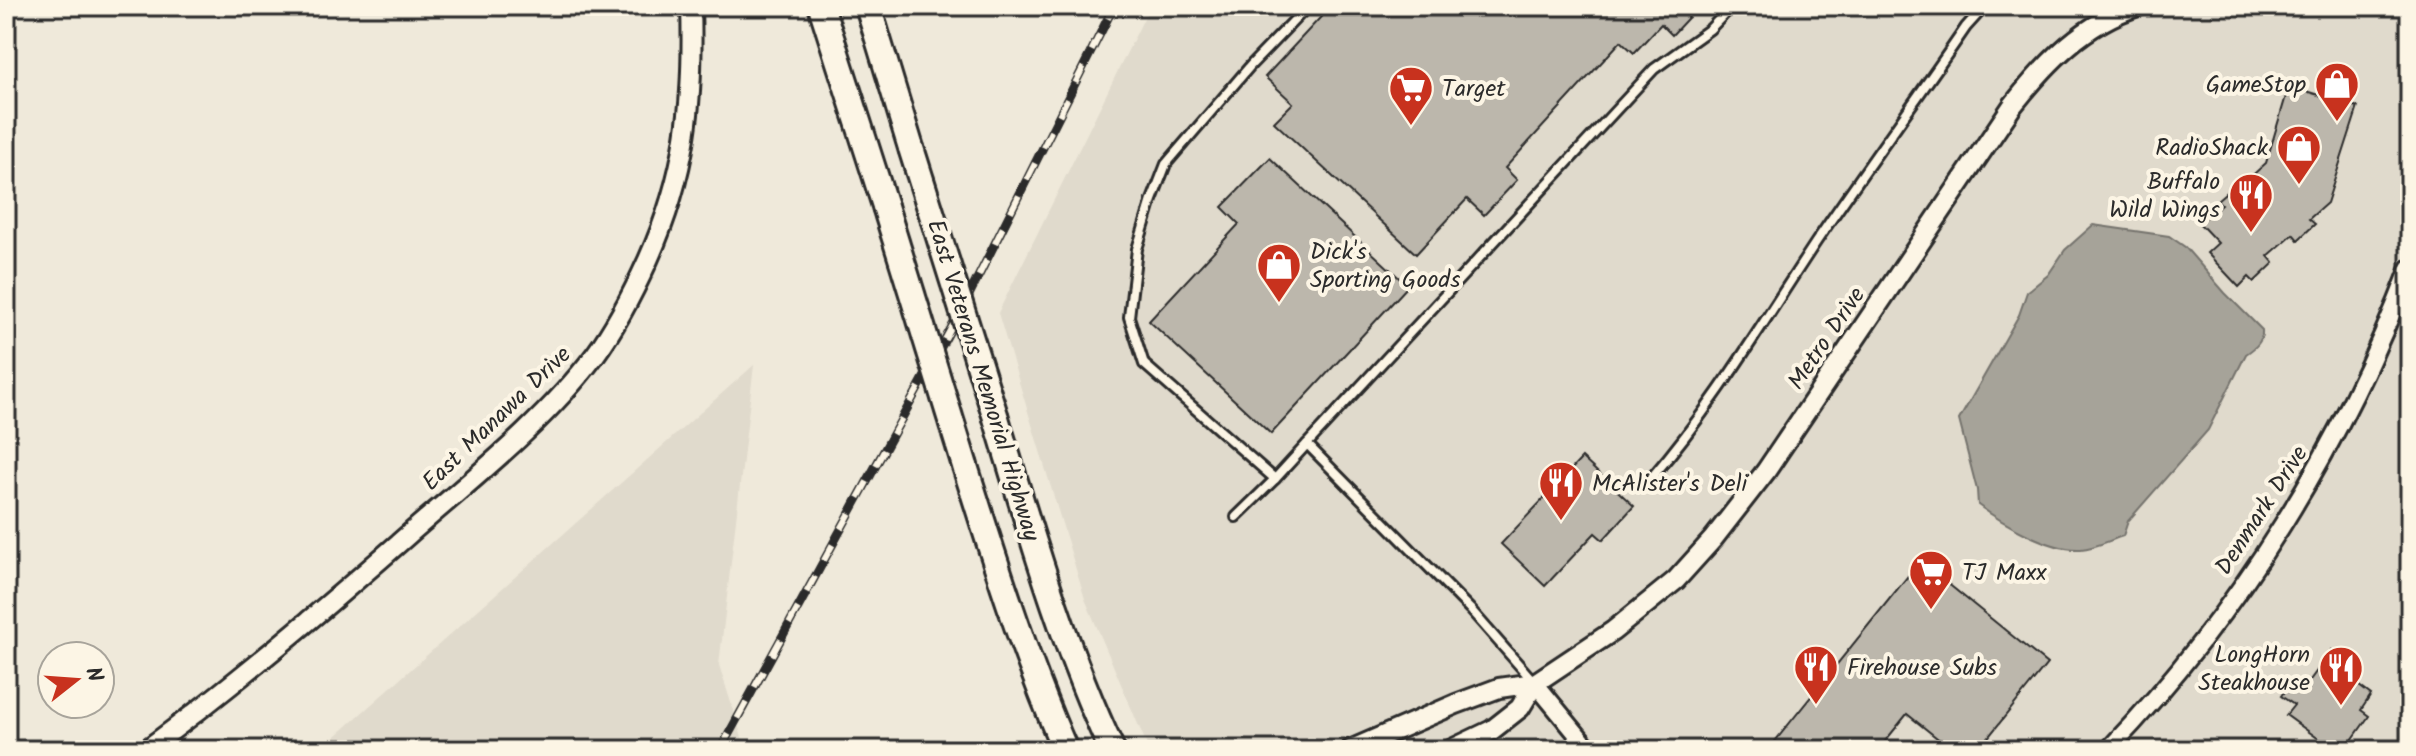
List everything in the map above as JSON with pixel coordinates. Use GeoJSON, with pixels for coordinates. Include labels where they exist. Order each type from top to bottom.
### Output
{"type":"FeatureCollection","features":[{"type":"Feature","properties":{"kind":"main road","name":"East Veterans Memorial Highway"},"geometry":{"type":"LineString","coordinates":[[821,6],[997,568],[1037,682],[1065,750]]}},
{"type":"Feature","properties":{"kind":"main road","name":"East Veterans Memorial Highway"},"geometry":{"type":"LineString","coordinates":[[868,6],[1055,611],[1090,704],[1112,750]]}},
{"type":"Feature","properties":{"kind":"street","name":"East Manawa Drive"},"geometry":{"type":"LineString","coordinates":[[146,750],[257,665],[468,482],[537,419],[594,355],[636,289],[660,234],[674,191],[690,100],[691,6]]}},
{"type":"Feature","properties":{"kind":"street","name":"Metro Drive"},"geometry":{"type":"LineString","coordinates":[[1350,750],[1499,688],[1535,683],[1578,656],[1659,596],[1696,560],[1766,471],[2004,118],[2032,82],[2053,59],[2091,27],[2138,6]]}},
{"type":"Feature","properties":{"kind":"street","name":"Denmark Drive"},"geometry":{"type":"LineString","coordinates":[[2108,750],[2200,643],[2300,498],[2355,395],[2410,268]]}},
{"type":"Feature","properties":{"kind":"street","name":"Metro Drive"},"geometry":{"type":"LineString","coordinates":[[1450,750],[1492,730],[1520,708],[1535,683]]}},
{"type":"Feature","properties":{"kind":"street"},"geometry":{"type":"LineString","coordinates":[[1535,683],[1590,750]]}},
{"type":"Feature","properties":{"kind":"lane"},"geometry":{"type":"LineString","coordinates":[[1275,479],[1144,364],[1129,317],[1137,249],[1166,164],[1251,65],[1308,6]]}},
{"type":"Feature","properties":{"kind":"lane"},"geometry":{"type":"LineString","coordinates":[[1236,517],[1275,479],[1647,76],[1710,29],[1732,6]]}},
{"type":"Feature","properties":{"kind":"lane"},"geometry":{"type":"LineString","coordinates":[[1652,477],[1736,368],[1816,242],[1966,27],[1985,6]]}},
{"type":"Feature","properties":{"kind":"lane"},"geometry":{"type":"LineString","coordinates":[[1307,444],[1470,609],[1535,683]]}},
{"type":"Feature","properties":{"kind":"shaded area"},"geometry":{"type":"Polygon","coordinates":[[[1150,6],[2410,6],[2410,750],[1149,750],[1085,599],[998,313],[1150,6]]]}},
{"type":"Feature","properties":{"kind":"shaded area"},"geometry":{"type":"Polygon","coordinates":[[[2093,225],[2169,236],[2185,247],[2262,330],[2262,334],[2258,344],[2246,354],[2208,430],[2128,521],[2123,536],[2081,549],[2041,541],[1978,505],[1959,420],[2019,315],[2027,292],[2048,275],[2065,250],[2093,225]]]}},
{"type":"Feature","properties":{"kind":"shaded area"},"geometry":{"type":"Polygon","coordinates":[[[754,365],[719,665],[746,750],[320,750],[754,365]]]}},
{"type":"Feature","properties":{"kind":"building","name":"Target"},"geometry":{"type":"Polygon","coordinates":[[[1331,6],[1699,6],[1672,35],[1661,24],[1634,53],[1621,41],[1505,168],[1517,180],[1484,215],[1467,199],[1416,254],[1274,122],[1293,103],[1265,77],[1331,6]]]}},
{"type":"Feature","properties":{"kind":"building"},"geometry":{"type":"Polygon","coordinates":[[[2289,86],[2358,107],[2327,203],[2309,219],[2315,224],[2298,240],[2293,234],[2268,256],[2274,263],[2254,282],[2249,277],[2239,287],[2207,253],[2218,243],[2199,223],[2221,204],[2217,200],[2232,187],[2235,191],[2266,163],[2289,86]]]}},
{"type":"Feature","properties":{"kind":"building","name":"Dick's Sporting Goods"},"geometry":{"type":"Polygon","coordinates":[[[1270,158],[1408,286],[1271,434],[1149,321],[1239,224],[1222,207],[1270,158]]]}},
{"type":"Feature","properties":{"kind":"building"},"geometry":{"type":"Polygon","coordinates":[[[1582,458],[1634,506],[1603,540],[1595,533],[1545,586],[1501,544],[1582,458]]]}},
{"type":"Feature","properties":{"kind":"building","name":"TJ Maxx"},"geometry":{"type":"Polygon","coordinates":[[[1920,561],[2047,664],[1978,750],[1952,750],[1907,714],[1878,750],[1768,750],[1920,561]]]}},
{"type":"Feature","properties":{"kind":"building"},"geometry":{"type":"Polygon","coordinates":[[[2332,650],[2362,672],[2354,682],[2371,695],[2361,710],[2369,716],[2345,750],[2334,750],[2286,715],[2294,705],[2281,696],[2293,679],[2305,687],[2332,650]]]}},
{"type":"Feature","properties":{"kind":"railway"},"geometry":{"type":"LineString","coordinates":[[720,750],[965,303],[1114,6]]}},
{"type":"Feature","properties":{"kind":"place","name":"GameStop"},"geometry":{"type":"Point","coordinates":[2337,123]}},
{"type":"Feature","properties":{"kind":"place","name":"Target"},"geometry":{"type":"Point","coordinates":[1411,127]}},
{"type":"Feature","properties":{"kind":"place","name":"RadioShack"},"geometry":{"type":"Point","coordinates":[2299,186]}},
{"type":"Feature","properties":{"kind":"place","name":"Buffalo Wild Wings"},"geometry":{"type":"Point","coordinates":[2251,234]}},
{"type":"Feature","properties":{"kind":"place","name":"Dick's Sporting Goods"},"geometry":{"type":"Point","coordinates":[1279,304]}},
{"type":"Feature","properties":{"kind":"place","name":"McAlister's Deli"},"geometry":{"type":"Point","coordinates":[1561,522]}},
{"type":"Feature","properties":{"kind":"place","name":"TJ Maxx"},"geometry":{"type":"Point","coordinates":[1931,611]}},
{"type":"Feature","properties":{"kind":"place","name":"Firehouse Subs"},"geometry":{"type":"Point","coordinates":[1816,706]}},
{"type":"Feature","properties":{"kind":"place","name":"LongHorn Steakhouse"},"geometry":{"type":"Point","coordinates":[2341,707]}}]}
